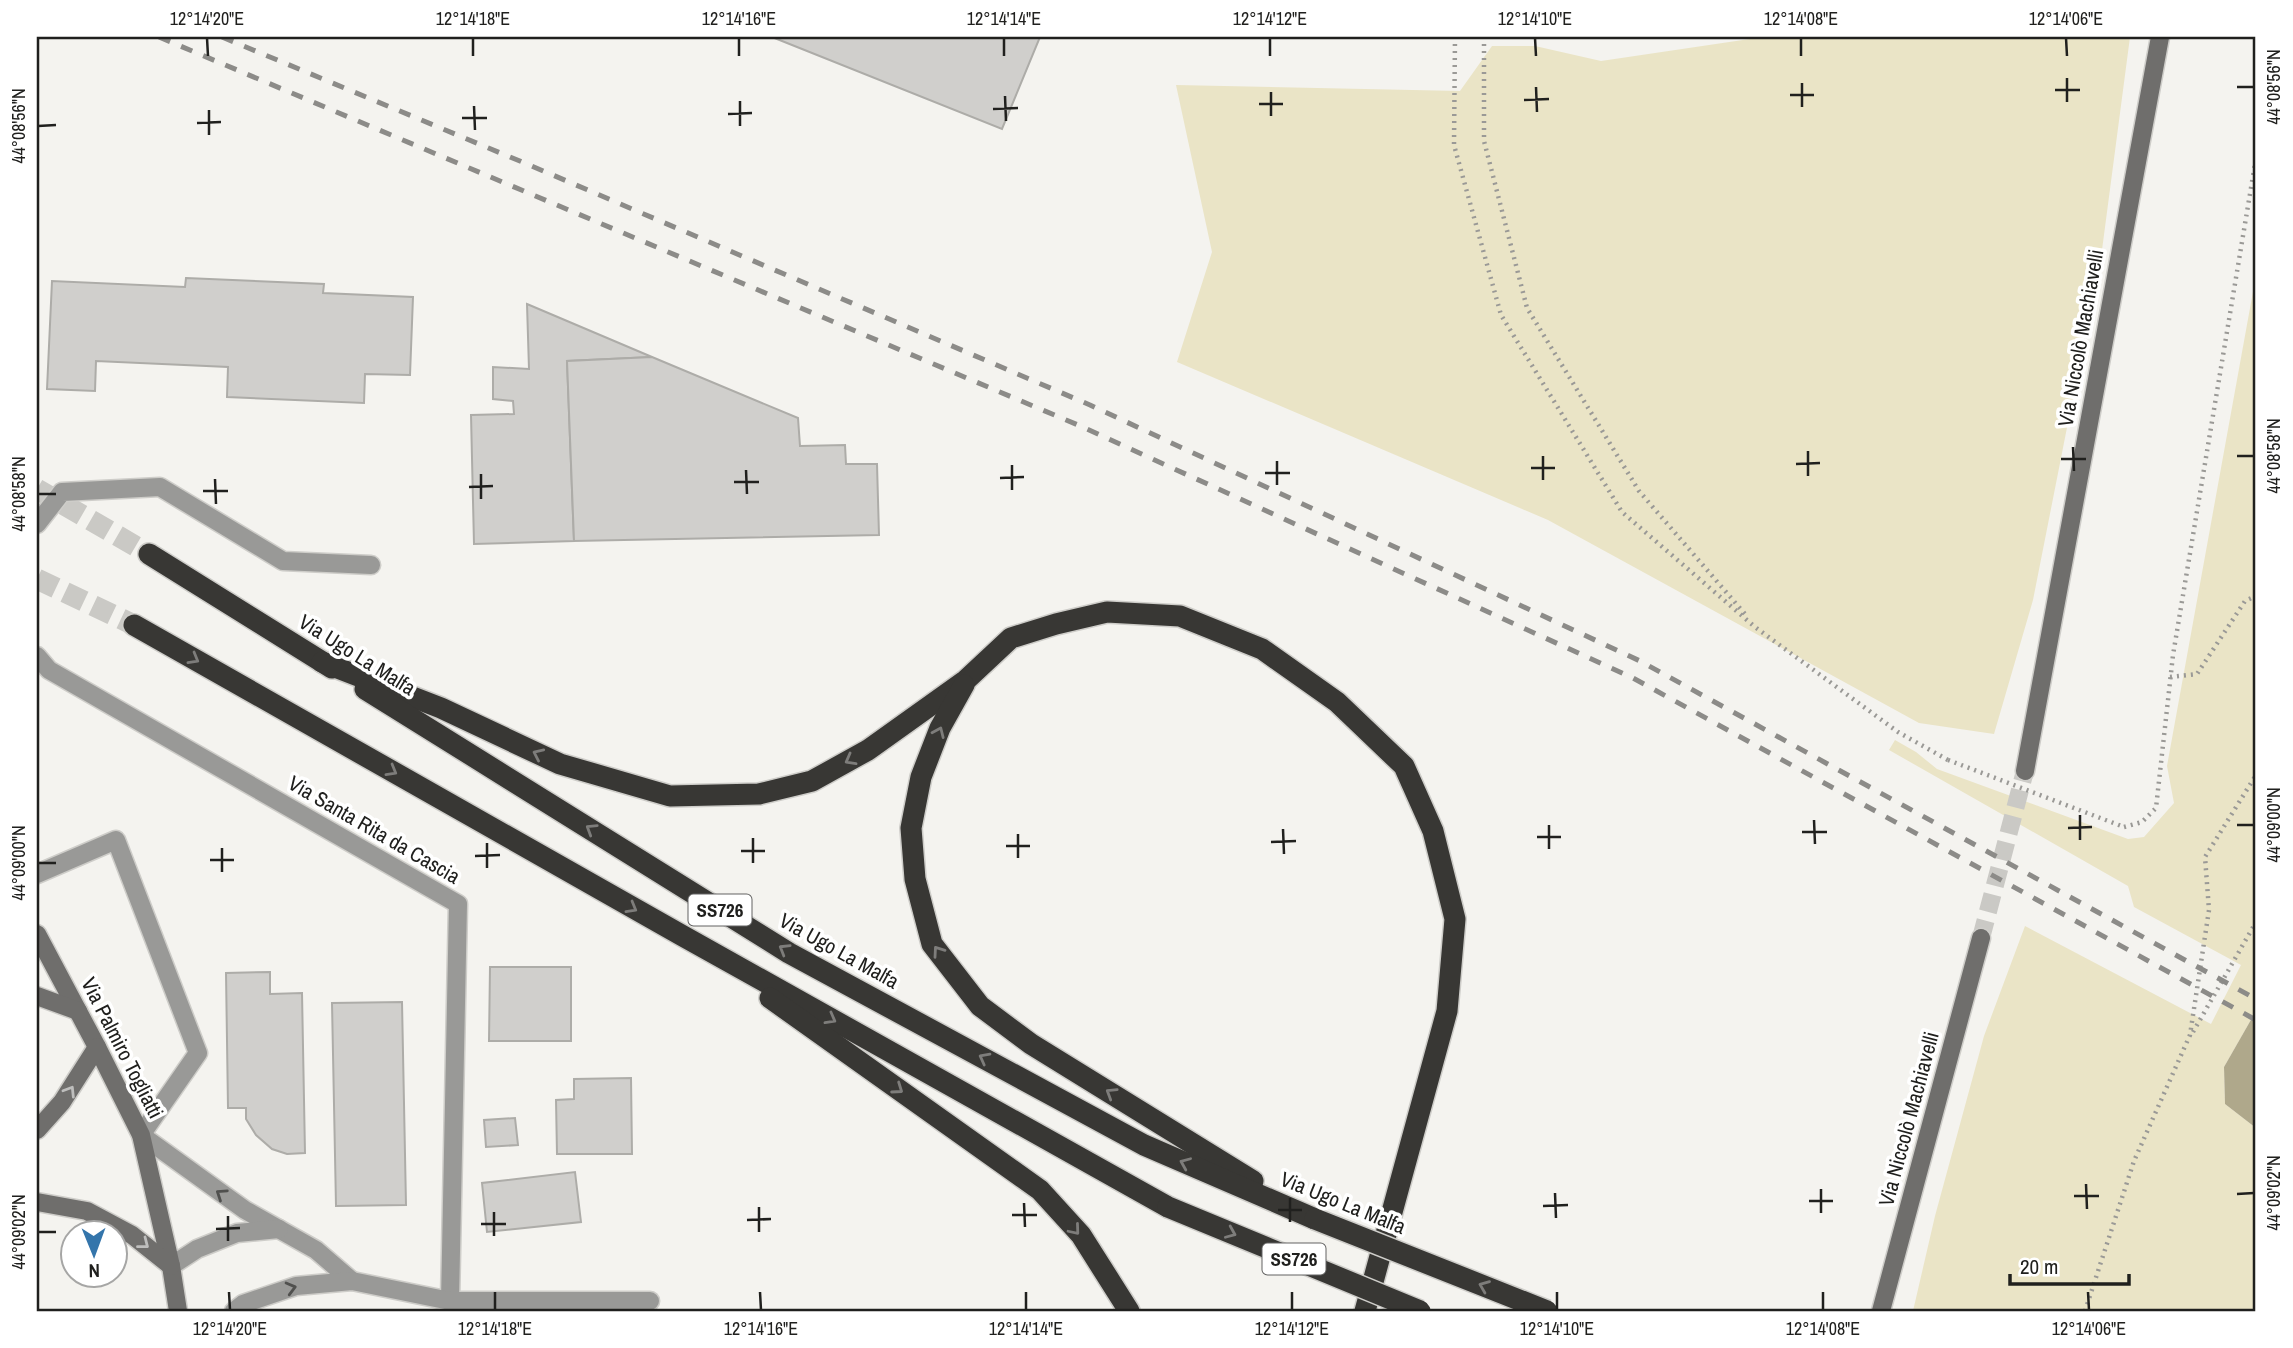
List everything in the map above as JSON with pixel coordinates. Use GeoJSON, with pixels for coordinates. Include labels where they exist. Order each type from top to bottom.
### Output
{"type":"FeatureCollection","features":[{"type":"Feature","properties":{"kind":"highway","name":"Via Ugo La Malfa"},"geometry":{"type":"LineString","coordinates":[[149,554],[789,953],[1144,1145],[1315,1219],[1547,1311]]}},
{"type":"Feature","properties":{"kind":"highway"},"geometry":{"type":"LineString","coordinates":[[322,662],[441,708],[560,764],[670,796],[759,794],[812,781],[868,750],[966,680],[1011,638],[1056,624],[1107,612],[1180,615],[1262,649],[1337,702],[1404,766],[1433,831],[1455,919],[1447,1011],[1365,1311]]}},
{"type":"Feature","properties":{"kind":"highway","name":"SS726"},"geometry":{"type":"LineString","coordinates":[[134,625],[1168,1207],[1420,1311]]}},
{"type":"Feature","properties":{"kind":"highway"},"geometry":{"type":"LineString","coordinates":[[966,680],[940,728],[921,777],[911,828],[915,879],[932,944],[980,1006],[1031,1044],[1315,1219]]}},
{"type":"Feature","properties":{"kind":"highway"},"geometry":{"type":"LineString","coordinates":[[683,936],[1040,1190],[1081,1235],[1129,1311]]}},
{"type":"Feature","properties":{"kind":"street","name":"Via Niccolò Machiavelli"},"geometry":{"type":"LineString","coordinates":[[2025,771],[2160,37]]}},
{"type":"Feature","properties":{"kind":"street"},"geometry":{"type":"LineString","coordinates":[[37,524],[62,492],[160,487],[284,561],[370,565]]}},
{"type":"Feature","properties":{"kind":"street","name":"Via Santa Rita da Cascia"},"geometry":{"type":"LineString","coordinates":[[37,656],[49,670],[458,904],[450,1301]]}},
{"type":"Feature","properties":{"kind":"street"},"geometry":{"type":"LineString","coordinates":[[37,874],[116,840],[198,1053],[141,1135],[224,1196],[316,1250],[352,1281]]}},
{"type":"Feature","properties":{"kind":"street","name":"Via Palmiro Togliatti"},"geometry":{"type":"LineString","coordinates":[[37,934],[141,1135],[172,1266],[177,1311]]}},
{"type":"Feature","properties":{"kind":"street","name":"Via Niccolò Machiavelli"},"geometry":{"type":"LineString","coordinates":[[1881,1311],[1981,938]]}},
{"type":"Feature","properties":{"kind":"street"},"geometry":{"type":"LineString","coordinates":[[37,996],[78,1011]]}},
{"type":"Feature","properties":{"kind":"street"},"geometry":{"type":"LineString","coordinates":[[37,1130],[62,1102],[97,1047]]}},
{"type":"Feature","properties":{"kind":"street"},"geometry":{"type":"LineString","coordinates":[[37,1202],[87,1211],[132,1235],[172,1266],[197,1250],[237,1233],[279,1229]]}},
{"type":"Feature","properties":{"kind":"street"},"geometry":{"type":"LineString","coordinates":[[233,1311],[243,1304],[296,1286],[352,1281],[450,1301],[650,1301]]}},
{"type":"Feature","properties":{"kind":"path"},"geometry":{"type":"LineString","coordinates":[[1455,37],[1454,145],[1501,315],[1622,512],[1755,627],[1898,733],[1948,760],[2124,827],[2142,822],[2156,808],[2170,677],[2256,158]]}},
{"type":"Feature","properties":{"kind":"path"},"geometry":{"type":"LineString","coordinates":[[1484,37],[1484,141],[1527,308],[1639,491],[1755,627]]}},
{"type":"Feature","properties":{"kind":"path"},"geometry":{"type":"LineString","coordinates":[[2170,677],[2197,674],[2245,601],[2256,596]]}},
{"type":"Feature","properties":{"kind":"path"},"geometry":{"type":"LineString","coordinates":[[2190,1035],[2209,910],[2205,857],[2256,775]]}},
{"type":"Feature","properties":{"kind":"path"},"geometry":{"type":"LineString","coordinates":[[2085,1311],[2134,1161],[2190,1035],[2256,922]]}},
{"type":"Feature","properties":{"kind":"shaded area"},"geometry":{"type":"Polygon","coordinates":[[[1763,37],[2130,37],[2102,250],[2033,600],[1994,734],[1919,723],[1548,520],[1177,362],[1212,252],[1176,85],[1460,91],[1492,46],[1535,46],[1601,61],[1763,37]]]}},
{"type":"Feature","properties":{"kind":"shaded area"},"geometry":{"type":"Polygon","coordinates":[[[2256,275],[2256,1011],[2224,1067],[2225,1104],[2256,1128],[2256,1311],[1913,1311],[1935,1216],[1984,1036],[2025,926],[2211,1024],[2241,965],[2134,907],[2128,886],[1889,750],[1895,740],[1937,769],[2128,839],[2144,837],[2174,803],[2167,766],[2256,275]]]}},
{"type":"Feature","properties":{"kind":"shaded area"},"geometry":{"type":"Polygon","coordinates":[[[2256,1011],[2256,1128],[2225,1104],[2224,1067],[2256,1011]]]}},
{"type":"Feature","properties":{"kind":"building"},"geometry":{"type":"Polygon","coordinates":[[[772,37],[1040,37],[1002,129],[772,37]]]}},
{"type":"Feature","properties":{"kind":"building"},"geometry":{"type":"Polygon","coordinates":[[[186,278],[324,284],[323,293],[413,297],[410,375],[365,374],[364,403],[227,397],[228,367],[96,361],[95,391],[47,389],[52,281],[185,287],[186,278]]]}},
{"type":"Feature","properties":{"kind":"building"},"geometry":{"type":"Polygon","coordinates":[[[527,304],[652,357],[567,361],[574,541],[474,544],[471,415],[514,414],[513,401],[493,399],[493,367],[529,369],[527,304]]]}},
{"type":"Feature","properties":{"kind":"building"},"geometry":{"type":"Polygon","coordinates":[[[652,357],[798,418],[800,446],[845,445],[846,464],[877,464],[879,535],[574,541],[567,361],[652,357]]]}},
{"type":"Feature","properties":{"kind":"building"},"geometry":{"type":"Polygon","coordinates":[[[490,967],[571,967],[571,1041],[489,1041],[490,967]]]}},
{"type":"Feature","properties":{"kind":"building"},"geometry":{"type":"Polygon","coordinates":[[[270,972],[270,994],[302,993],[305,1153],[287,1154],[272,1149],[256,1135],[246,1119],[246,1108],[228,1108],[226,973],[270,972]]]}},
{"type":"Feature","properties":{"kind":"building"},"geometry":{"type":"Polygon","coordinates":[[[402,1002],[406,1205],[336,1206],[332,1003],[402,1002]]]}},
{"type":"Feature","properties":{"kind":"building"},"geometry":{"type":"Polygon","coordinates":[[[631,1078],[632,1154],[557,1154],[556,1100],[574,1099],[574,1079],[631,1078]]]}},
{"type":"Feature","properties":{"kind":"building"},"geometry":{"type":"Polygon","coordinates":[[[515,1118],[518,1145],[486,1147],[484,1120],[515,1118]]]}},
{"type":"Feature","properties":{"kind":"building"},"geometry":{"type":"Polygon","coordinates":[[[575,1172],[581,1222],[487,1232],[482,1183],[575,1172]]]}},
{"type":"Feature","properties":{"kind":"tunnel"},"geometry":{"type":"LineString","coordinates":[[37,489],[149,554]]}},
{"type":"Feature","properties":{"kind":"tunnel"},"geometry":{"type":"LineString","coordinates":[[37,579],[134,625]]}},
{"type":"Feature","properties":{"kind":"tunnel"},"geometry":{"type":"LineString","coordinates":[[1981,938],[2025,771]]}},
{"type":"Feature","properties":{"kind":"railway"},"geometry":{"type":"LineString","coordinates":[[159,37],[1078,425],[1633,678],[2256,1020]]}},
{"type":"Feature","properties":{"kind":"railway"},"geometry":{"type":"LineString","coordinates":[[222,37],[527,164],[1090,405],[1640,661],[2256,999]]}}]}
